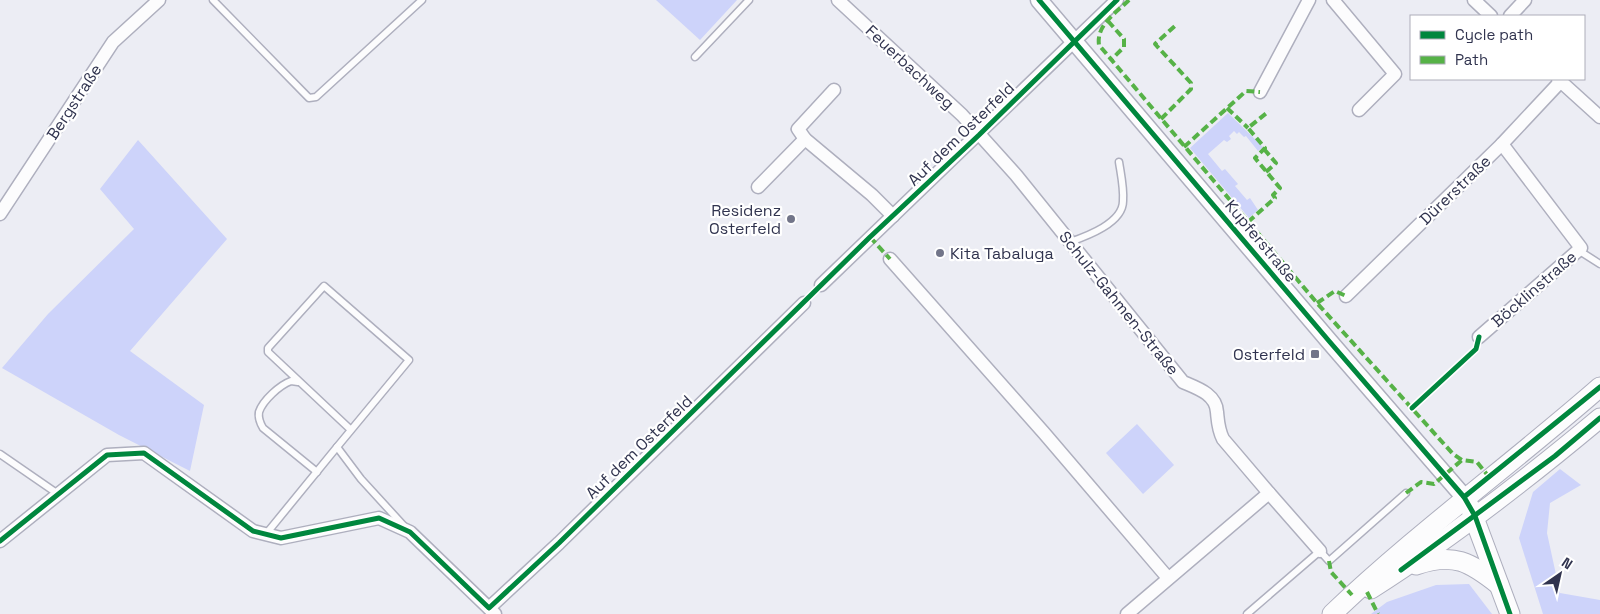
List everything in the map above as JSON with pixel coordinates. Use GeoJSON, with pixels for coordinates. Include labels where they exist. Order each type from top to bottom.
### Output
{"type":"FeatureCollection","features":[{"type":"Feature","properties":{"kind":"main road"},"geometry":{"type":"LineString","coordinates":[[1332,614],[1368,580],[1464,497],[1600,387]]}},
{"type":"Feature","properties":{"kind":"main road"},"geometry":{"type":"LineString","coordinates":[[1332,614],[1401,570],[1475,516],[1555,456],[1600,418]]}},
{"type":"Feature","properties":{"kind":"main road"},"geometry":{"type":"LineString","coordinates":[[1464,497],[1475,516],[1510,614]]}},
{"type":"Feature","properties":{"kind":"main road"},"geometry":{"type":"LineString","coordinates":[[1401,570],[1430,560],[1454,558],[1470,564],[1500,585]]}},
{"type":"Feature","properties":{"kind":"street","name":"Bergstraße"},"geometry":{"type":"LineString","coordinates":[[0,214],[113,42],[159,0]]}},
{"type":"Feature","properties":{"kind":"street","name":"Feuerbachweg"},"geometry":{"type":"LineString","coordinates":[[838,0],[962,115],[979,135]]}},
{"type":"Feature","properties":{"kind":"street","name":"Kupferstraße"},"geometry":{"type":"LineString","coordinates":[[1040,0],[1464,497]]}},
{"type":"Feature","properties":{"kind":"street","name":"Auf dem Osterfeld"},"geometry":{"type":"LineString","coordinates":[[822,285],[1117,0]]}},
{"type":"Feature","properties":{"kind":"street"},"geometry":{"type":"LineString","coordinates":[[1260,92],[1309,0]]}},
{"type":"Feature","properties":{"kind":"street"},"geometry":{"type":"LineString","coordinates":[[1334,0],[1395,74],[1359,110]]}},
{"type":"Feature","properties":{"kind":"street"},"geometry":{"type":"LineString","coordinates":[[1474,0],[1491,15]]}},
{"type":"Feature","properties":{"kind":"street"},"geometry":{"type":"LineString","coordinates":[[1511,15],[1524,0]]}},
{"type":"Feature","properties":{"kind":"street"},"geometry":{"type":"LineString","coordinates":[[1560,80],[1600,117]]}},
{"type":"Feature","properties":{"kind":"street","name":"Dürerstraße"},"geometry":{"type":"LineString","coordinates":[[1346,296],[1502,144],[1560,80]]}},
{"type":"Feature","properties":{"kind":"street"},"geometry":{"type":"LineString","coordinates":[[834,90],[798,129],[805,139],[872,195],[893,216]]}},
{"type":"Feature","properties":{"kind":"street","name":"Schulz-Gahmen-Straße"},"geometry":{"type":"LineString","coordinates":[[979,135],[1016,175],[1183,382],[1212,398],[1217,409],[1218,431],[1222,438],[1320,551]]}},
{"type":"Feature","properties":{"kind":"street"},"geometry":{"type":"LineString","coordinates":[[758,187],[805,139]]}},
{"type":"Feature","properties":{"kind":"street","name":"Böcklinstraße"},"geometry":{"type":"LineString","coordinates":[[1479,337],[1581,248],[1502,144]]}},
{"type":"Feature","properties":{"kind":"street"},"geometry":{"type":"LineString","coordinates":[[890,259],[1044,433],[1168,578]]}},
{"type":"Feature","properties":{"kind":"street","name":"Auf dem Osterfeld"},"geometry":{"type":"LineString","coordinates":[[492,611],[804,303]]}},
{"type":"Feature","properties":{"kind":"street"},"geometry":{"type":"LineString","coordinates":[[0,541],[107,455],[144,453],[253,531],[281,538],[379,518],[410,532],[492,611]]}},
{"type":"Feature","properties":{"kind":"street"},"geometry":{"type":"LineString","coordinates":[[1127,614],[1269,493]]}},
{"type":"Feature","properties":{"kind":"lane"},"geometry":{"type":"LineString","coordinates":[[213,0],[309,98],[316,97],[422,0]]}},
{"type":"Feature","properties":{"kind":"lane"},"geometry":{"type":"LineString","coordinates":[[695,57],[749,0]]}},
{"type":"Feature","properties":{"kind":"lane"},"geometry":{"type":"LineString","coordinates":[[1070,242],[1100,230],[1120,212],[1124,203],[1119,162]]}},
{"type":"Feature","properties":{"kind":"lane"},"geometry":{"type":"LineString","coordinates":[[1578,250],[1600,264]]}},
{"type":"Feature","properties":{"kind":"lane"},"geometry":{"type":"LineString","coordinates":[[266,534],[409,360],[324,286],[268,348],[270,355],[351,430]]}},
{"type":"Feature","properties":{"kind":"lane"},"geometry":{"type":"LineString","coordinates":[[298,382],[284,383],[262,407],[259,420],[263,428],[317,472]]}},
{"type":"Feature","properties":{"kind":"lane"},"geometry":{"type":"LineString","coordinates":[[337,447],[360,479],[410,532]]}},
{"type":"Feature","properties":{"kind":"lane"},"geometry":{"type":"LineString","coordinates":[[0,454],[58,494]]}},
{"type":"Feature","properties":{"kind":"lane"},"geometry":{"type":"LineString","coordinates":[[1247,614],[1320,551],[1329,561],[1406,493]]}},
{"type":"Feature","properties":{"kind":"shaded area"},"geometry":{"type":"Polygon","coordinates":[[[656,0],[737,0],[700,40],[656,0]]]}},
{"type":"Feature","properties":{"kind":"shaded area"},"geometry":{"type":"Polygon","coordinates":[[[1228,113],[1263,147],[1258,151],[1246,136],[1244,137],[1239,132],[1237,134],[1234,131],[1229,136],[1231,139],[1227,142],[1224,140],[1208,154],[1222,171],[1225,169],[1238,184],[1235,186],[1247,200],[1250,198],[1258,210],[1249,218],[1190,148],[1228,113]]]}},
{"type":"Feature","properties":{"kind":"shaded area"},"geometry":{"type":"Polygon","coordinates":[[[138,140],[227,239],[130,351],[204,405],[190,471],[119,435],[2,368],[48,314],[134,229],[100,189],[138,140]]]}},
{"type":"Feature","properties":{"kind":"shaded area"},"geometry":{"type":"Polygon","coordinates":[[[1137,424],[1174,465],[1143,494],[1106,453],[1137,424]]]}},
{"type":"Feature","properties":{"kind":"shaded area"},"geometry":{"type":"Polygon","coordinates":[[[1560,469],[1581,485],[1550,503],[1547,533],[1560,593],[1600,600],[1600,614],[1543,614],[1519,538],[1533,492],[1560,469]]]}},
{"type":"Feature","properties":{"kind":"shaded area"},"geometry":{"type":"Polygon","coordinates":[[[1469,584],[1492,614],[1371,614],[1387,602],[1436,585],[1469,584]]]}},
{"type":"Feature","properties":{"kind":"marked path"},"geometry":{"type":"LineString","coordinates":[[1129,0],[1104,25],[1099,38],[1099,45],[1317,303],[1453,454],[1462,460],[1477,462],[1489,477]]}},
{"type":"Feature","properties":{"kind":"marked path"},"geometry":{"type":"LineString","coordinates":[[1108,21],[1124,39],[1124,47],[1111,60]]}},
{"type":"Feature","properties":{"kind":"marked path"},"geometry":{"type":"LineString","coordinates":[[1161,119],[1191,89],[1191,83],[1155,44],[1176,25]]}},
{"type":"Feature","properties":{"kind":"marked path"},"geometry":{"type":"LineString","coordinates":[[1184,147],[1246,91],[1260,92]]}},
{"type":"Feature","properties":{"kind":"marked path"},"geometry":{"type":"LineString","coordinates":[[1227,108],[1248,128]]}},
{"type":"Feature","properties":{"kind":"marked path"},"geometry":{"type":"LineString","coordinates":[[1248,222],[1275,198],[1273,195],[1280,188],[1255,158],[1265,148],[1248,128],[1269,111]]}},
{"type":"Feature","properties":{"kind":"marked path"},"geometry":{"type":"LineString","coordinates":[[1264,149],[1276,163],[1266,172]]}},
{"type":"Feature","properties":{"kind":"marked path"},"geometry":{"type":"LineString","coordinates":[[870,237],[890,259]]}},
{"type":"Feature","properties":{"kind":"marked path"},"geometry":{"type":"LineString","coordinates":[[1317,303],[1335,291],[1346,296]]}},
{"type":"Feature","properties":{"kind":"marked path"},"geometry":{"type":"LineString","coordinates":[[1406,493],[1421,482],[1434,484],[1462,460]]}},
{"type":"Feature","properties":{"kind":"marked path"},"geometry":{"type":"LineString","coordinates":[[1329,561],[1331,572],[1352,595]]}},
{"type":"Feature","properties":{"kind":"marked path"},"geometry":{"type":"LineString","coordinates":[[1367,592],[1378,614]]}},
{"type":"Feature","properties":{"kind":"cycle path"},"geometry":{"type":"LineString","coordinates":[[1039,0],[1464,497],[1475,516],[1510,614]]}},
{"type":"Feature","properties":{"kind":"cycle path"},"geometry":{"type":"LineString","coordinates":[[0,541],[107,455],[144,453],[253,531],[281,538],[379,518],[410,532],[489,608],[559,543],[870,237],[979,135],[1117,0]]}},
{"type":"Feature","properties":{"kind":"cycle path"},"geometry":{"type":"LineString","coordinates":[[1412,408],[1476,349],[1479,337]]}},
{"type":"Feature","properties":{"kind":"cycle path"},"geometry":{"type":"LineString","coordinates":[[1464,497],[1600,387]]}},
{"type":"Feature","properties":{"kind":"cycle path"},"geometry":{"type":"LineString","coordinates":[[1401,570],[1555,456],[1600,418]]}},
{"type":"Feature","properties":{"kind":"place","name":"Residenz Osterfeld"},"geometry":{"type":"Point","coordinates":[791,219]}},
{"type":"Feature","properties":{"kind":"place","name":"Kita Tabaluga"},"geometry":{"type":"Point","coordinates":[940,253]}},
{"type":"Feature","properties":{"kind":"place","name":"Osterfeld"},"geometry":{"type":"Point","coordinates":[1315,354]}}]}
